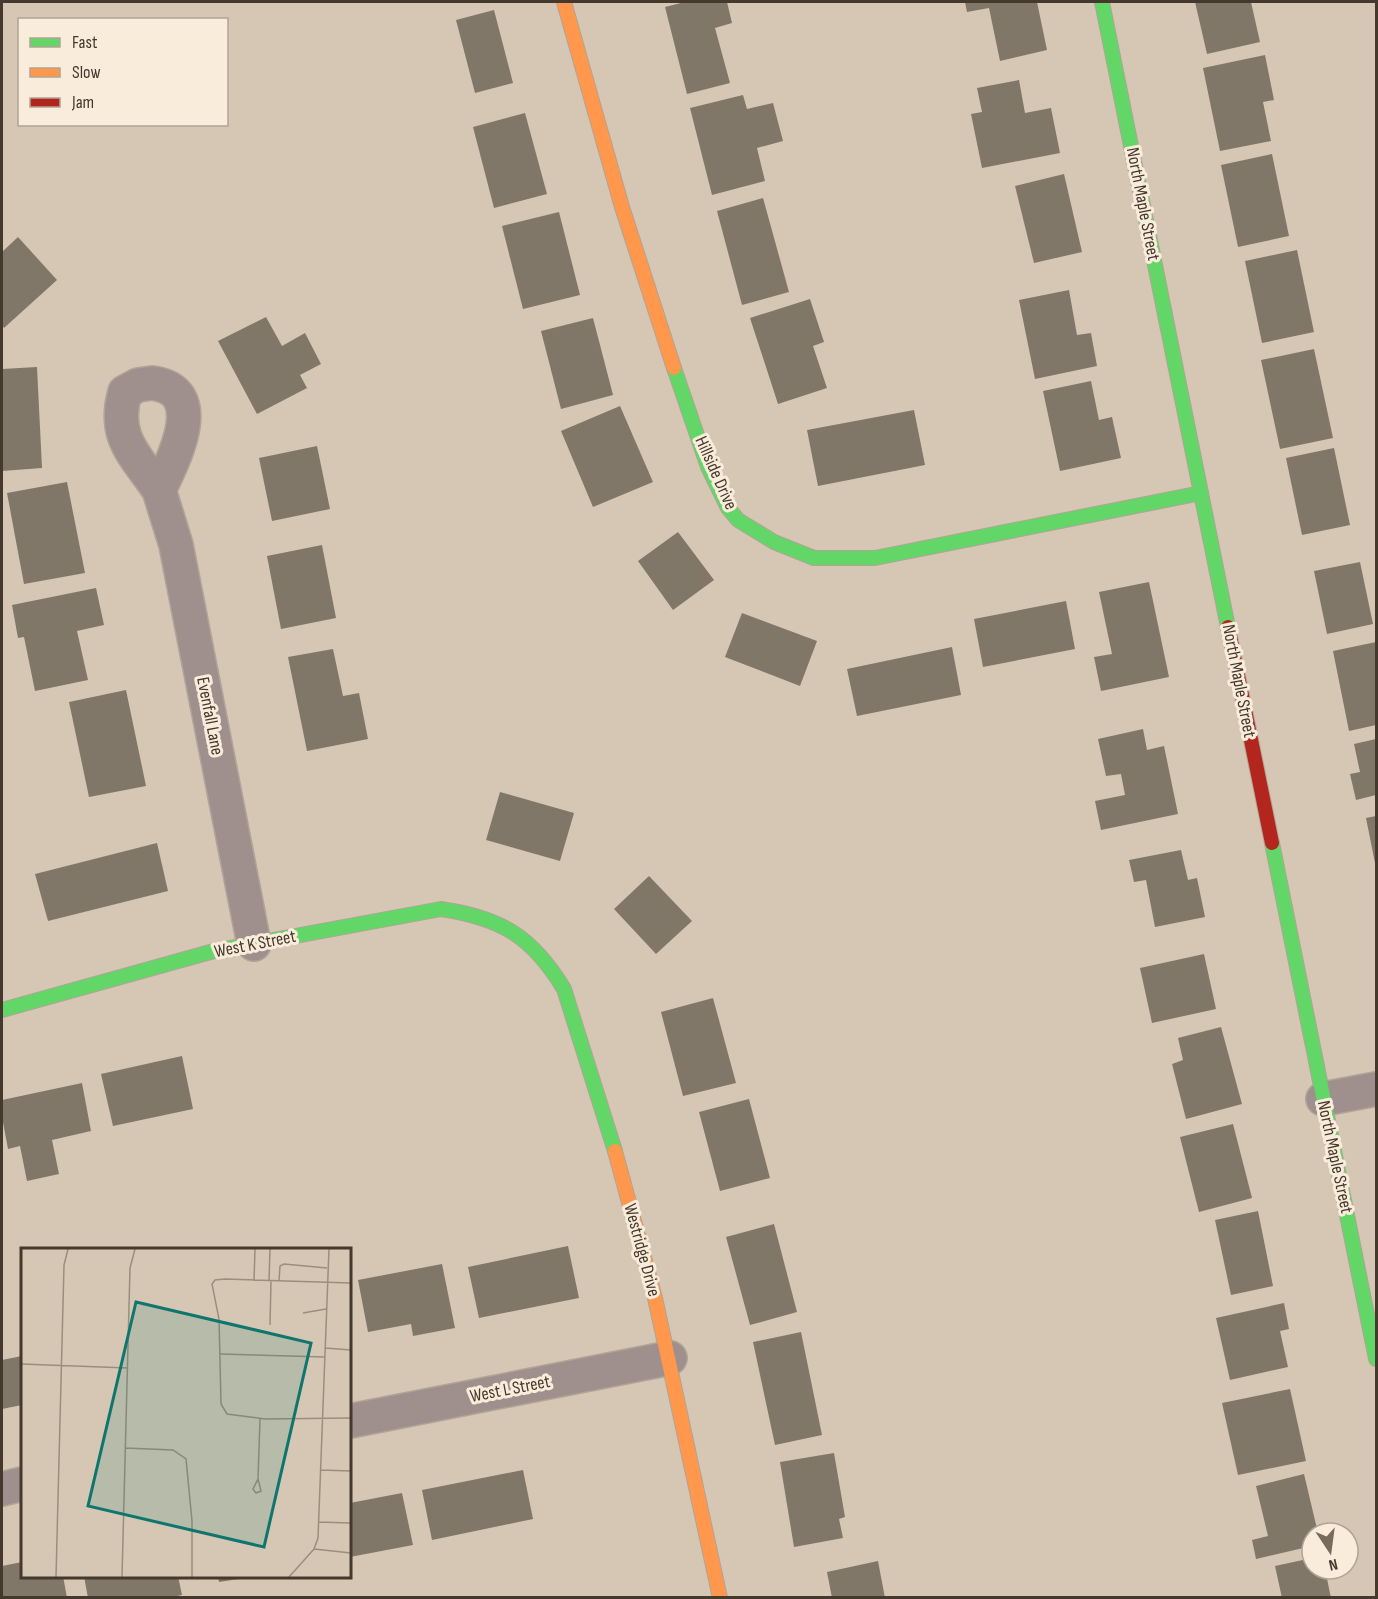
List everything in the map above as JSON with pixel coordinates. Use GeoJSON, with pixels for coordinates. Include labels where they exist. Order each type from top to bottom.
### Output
{"type":"FeatureCollection","features":[{"type":"Feature","properties":{"kind":"street","name":"Hillside Drive"},"geometry":{"type":"LineString","coordinates":[[564,2],[581,69],[658,324],[713,476],[736,517],[778,546],[805,557],[847,560],[875,558],[1202,493]]}},
{"type":"Feature","properties":{"kind":"street","name":"North Maple Street"},"geometry":{"type":"LineString","coordinates":[[1102,2],[1377,1359]]}},
{"type":"Feature","properties":{"kind":"street","name":"Evenfall Lane"},"geometry":{"type":"LineString","coordinates":[[159,490],[176,545],[254,944]]}},
{"type":"Feature","properties":{"kind":"street","name":"West K Street"},"geometry":{"type":"LineString","coordinates":[[2,1010],[143,969],[254,944],[441,909],[474,913],[510,928]]}},
{"type":"Feature","properties":{"kind":"street","name":"Westridge Drive"},"geometry":{"type":"LineString","coordinates":[[510,928],[536,948],[551,965],[564,989],[615,1149],[670,1358],[720,1598]]}},
{"type":"Feature","properties":{"kind":"street"},"geometry":{"type":"LineString","coordinates":[[1323,1099],[1377,1089]]}},
{"type":"Feature","properties":{"kind":"street","name":"West L Street"},"geometry":{"type":"LineString","coordinates":[[351,1420],[670,1358]]}},
{"type":"Feature","properties":{"kind":"street"},"geometry":{"type":"LineString","coordinates":[[2,1489],[21,1484]]}},
{"type":"Feature","properties":{"kind":"building"},"geometry":{"type":"Polygon","coordinates":[[[685,2],[727,2],[732,23],[715,28],[730,83],[687,94],[665,7],[685,2]]]}},
{"type":"Feature","properties":{"kind":"building"},"geometry":{"type":"Polygon","coordinates":[[[965,2],[1037,2],[1047,50],[1000,61],[989,8],[967,12],[965,2]]]}},
{"type":"Feature","properties":{"kind":"building"},"geometry":{"type":"Polygon","coordinates":[[[1195,2],[1251,2],[1260,42],[1207,54],[1195,2]]]}},
{"type":"Feature","properties":{"kind":"building"},"geometry":{"type":"Polygon","coordinates":[[[494,10],[513,83],[475,93],[456,20],[494,10]]]}},
{"type":"Feature","properties":{"kind":"building"},"geometry":{"type":"Polygon","coordinates":[[[1265,55],[1274,100],[1263,102],[1271,141],[1220,151],[1203,68],[1265,55]]]}},
{"type":"Feature","properties":{"kind":"building"},"geometry":{"type":"Polygon","coordinates":[[[1019,80],[1025,113],[1051,108],[1060,153],[982,168],[971,114],[982,112],[977,88],[1019,80]]]}},
{"type":"Feature","properties":{"kind":"building"},"geometry":{"type":"Polygon","coordinates":[[[743,95],[747,109],[773,103],[783,141],[757,148],[765,181],[712,195],[690,108],[743,95]]]}},
{"type":"Feature","properties":{"kind":"building"},"geometry":{"type":"Polygon","coordinates":[[[525,113],[547,194],[494,208],[473,127],[525,113]]]}},
{"type":"Feature","properties":{"kind":"building"},"geometry":{"type":"Polygon","coordinates":[[[1272,154],[1289,236],[1238,247],[1221,165],[1272,154]]]}},
{"type":"Feature","properties":{"kind":"building"},"geometry":{"type":"Polygon","coordinates":[[[1064,174],[1082,252],[1034,263],[1015,186],[1064,174]]]}},
{"type":"Feature","properties":{"kind":"building"},"geometry":{"type":"Polygon","coordinates":[[[763,198],[789,292],[742,305],[717,211],[763,198]]]}},
{"type":"Feature","properties":{"kind":"building"},"geometry":{"type":"Polygon","coordinates":[[[559,212],[580,295],[523,309],[502,226],[559,212]]]}},
{"type":"Feature","properties":{"kind":"building"},"geometry":{"type":"Polygon","coordinates":[[[18,237],[57,280],[4,328],[2,325],[2,252],[18,237]]]}},
{"type":"Feature","properties":{"kind":"building"},"geometry":{"type":"Polygon","coordinates":[[[1297,250],[1314,332],[1262,343],[1245,261],[1297,250]]]}},
{"type":"Feature","properties":{"kind":"building"},"geometry":{"type":"Polygon","coordinates":[[[1069,290],[1077,335],[1091,333],[1097,366],[1035,379],[1019,300],[1069,290]]]}},
{"type":"Feature","properties":{"kind":"building"},"geometry":{"type":"Polygon","coordinates":[[[810,299],[824,342],[813,346],[827,388],[778,404],[750,318],[810,299]]]}},
{"type":"Feature","properties":{"kind":"building"},"geometry":{"type":"Polygon","coordinates":[[[266,317],[282,346],[305,333],[321,364],[300,375],[307,388],[257,414],[218,341],[266,317]]]}},
{"type":"Feature","properties":{"kind":"building"},"geometry":{"type":"Polygon","coordinates":[[[593,318],[613,395],[561,409],[541,331],[593,318]]]}},
{"type":"Feature","properties":{"kind":"building"},"geometry":{"type":"Polygon","coordinates":[[[1314,349],[1333,438],[1280,449],[1261,360],[1314,349]]]}},
{"type":"Feature","properties":{"kind":"building"},"geometry":{"type":"Polygon","coordinates":[[[37,367],[42,468],[2,471],[2,369],[37,367]]]}},
{"type":"Feature","properties":{"kind":"building"},"geometry":{"type":"Polygon","coordinates":[[[1091,381],[1099,420],[1112,417],[1121,458],[1060,471],[1043,391],[1091,381]]]}},
{"type":"Feature","properties":{"kind":"building"},"geometry":{"type":"Polygon","coordinates":[[[620,406],[653,482],[593,507],[561,431],[620,406]]]}},
{"type":"Feature","properties":{"kind":"building"},"geometry":{"type":"Polygon","coordinates":[[[914,410],[925,465],[818,486],[807,430],[914,410]]]}},
{"type":"Feature","properties":{"kind":"building"},"geometry":{"type":"Polygon","coordinates":[[[317,446],[330,509],[272,521],[259,458],[317,446]]]}},
{"type":"Feature","properties":{"kind":"building"},"geometry":{"type":"Polygon","coordinates":[[[1334,448],[1350,525],[1302,535],[1286,458],[1334,448]]]}},
{"type":"Feature","properties":{"kind":"building"},"geometry":{"type":"Polygon","coordinates":[[[67,482],[85,573],[24,584],[7,493],[67,482]]]}},
{"type":"Feature","properties":{"kind":"building"},"geometry":{"type":"Polygon","coordinates":[[[678,532],[714,580],[673,610],[638,561],[678,532]]]}},
{"type":"Feature","properties":{"kind":"building"},"geometry":{"type":"Polygon","coordinates":[[[322,545],[336,618],[281,629],[267,556],[322,545]]]}},
{"type":"Feature","properties":{"kind":"building"},"geometry":{"type":"Polygon","coordinates":[[[1360,562],[1373,624],[1327,634],[1314,571],[1360,562]]]}},
{"type":"Feature","properties":{"kind":"building"},"geometry":{"type":"Polygon","coordinates":[[[1149,582],[1169,677],[1101,691],[1094,657],[1112,654],[1099,592],[1149,582]]]}},
{"type":"Feature","properties":{"kind":"building"},"geometry":{"type":"Polygon","coordinates":[[[96,588],[104,625],[77,631],[88,680],[35,691],[24,637],[18,638],[12,605],[96,588]]]}},
{"type":"Feature","properties":{"kind":"building"},"geometry":{"type":"Polygon","coordinates":[[[1066,601],[1075,649],[983,667],[974,619],[1066,601]]]}},
{"type":"Feature","properties":{"kind":"building"},"geometry":{"type":"Polygon","coordinates":[[[742,613],[817,641],[800,686],[725,657],[742,613]]]}},
{"type":"Feature","properties":{"kind":"building"},"geometry":{"type":"Polygon","coordinates":[[[1376,642],[1376,725],[1349,731],[1333,651],[1376,642]]]}},
{"type":"Feature","properties":{"kind":"building"},"geometry":{"type":"Polygon","coordinates":[[[952,647],[961,695],[857,716],[847,669],[952,647]]]}},
{"type":"Feature","properties":{"kind":"building"},"geometry":{"type":"Polygon","coordinates":[[[333,649],[343,696],[359,693],[368,739],[307,751],[288,657],[333,649]]]}},
{"type":"Feature","properties":{"kind":"building"},"geometry":{"type":"Polygon","coordinates":[[[126,690],[146,786],[89,797],[69,702],[126,690]]]}},
{"type":"Feature","properties":{"kind":"building"},"geometry":{"type":"Polygon","coordinates":[[[1143,729],[1147,750],[1164,746],[1178,814],[1101,830],[1095,801],[1125,795],[1121,774],[1106,776],[1098,739],[1143,729]]]}},
{"type":"Feature","properties":{"kind":"building"},"geometry":{"type":"Polygon","coordinates":[[[1376,739],[1376,795],[1356,800],[1350,774],[1360,772],[1354,744],[1376,739]]]}},
{"type":"Feature","properties":{"kind":"building"},"geometry":{"type":"Polygon","coordinates":[[[500,792],[574,813],[560,861],[486,840],[500,792]]]}},
{"type":"Feature","properties":{"kind":"building"},"geometry":{"type":"Polygon","coordinates":[[[1376,816],[1376,863],[1375,863],[1366,818],[1376,816]]]}},
{"type":"Feature","properties":{"kind":"building"},"geometry":{"type":"Polygon","coordinates":[[[157,843],[168,891],[48,921],[35,874],[157,843]]]}},
{"type":"Feature","properties":{"kind":"building"},"geometry":{"type":"Polygon","coordinates":[[[1181,850],[1188,880],[1197,878],[1205,917],[1155,927],[1146,880],[1134,882],[1129,860],[1181,850]]]}},
{"type":"Feature","properties":{"kind":"building"},"geometry":{"type":"Polygon","coordinates":[[[649,876],[692,921],[656,954],[614,909],[649,876]]]}},
{"type":"Feature","properties":{"kind":"building"},"geometry":{"type":"Polygon","coordinates":[[[1204,954],[1216,1009],[1152,1023],[1140,968],[1204,954]]]}},
{"type":"Feature","properties":{"kind":"building"},"geometry":{"type":"Polygon","coordinates":[[[713,998],[736,1083],[683,1096],[661,1012],[713,998]]]}},
{"type":"Feature","properties":{"kind":"building"},"geometry":{"type":"Polygon","coordinates":[[[1221,1027],[1242,1104],[1186,1119],[1172,1064],[1183,1060],[1178,1038],[1221,1027]]]}},
{"type":"Feature","properties":{"kind":"building"},"geometry":{"type":"Polygon","coordinates":[[[182,1056],[193,1109],[113,1126],[101,1074],[182,1056]]]}},
{"type":"Feature","properties":{"kind":"building"},"geometry":{"type":"Polygon","coordinates":[[[82,1083],[91,1131],[52,1140],[59,1174],[27,1181],[20,1146],[8,1149],[2,1117],[2,1100],[82,1083]]]}},
{"type":"Feature","properties":{"kind":"building"},"geometry":{"type":"Polygon","coordinates":[[[749,1099],[770,1178],[720,1191],[699,1112],[749,1099]]]}},
{"type":"Feature","properties":{"kind":"building"},"geometry":{"type":"Polygon","coordinates":[[[1233,1124],[1252,1198],[1199,1212],[1180,1137],[1233,1124]]]}},
{"type":"Feature","properties":{"kind":"building"},"geometry":{"type":"Polygon","coordinates":[[[1258,1211],[1273,1286],[1231,1295],[1215,1220],[1258,1211]]]}},
{"type":"Feature","properties":{"kind":"building"},"geometry":{"type":"Polygon","coordinates":[[[774,1224],[797,1312],[750,1325],[726,1237],[774,1224]]]}},
{"type":"Feature","properties":{"kind":"building"},"geometry":{"type":"Polygon","coordinates":[[[568,1246],[579,1298],[479,1318],[468,1267],[568,1246]]]}},
{"type":"Feature","properties":{"kind":"building"},"geometry":{"type":"Polygon","coordinates":[[[442,1264],[455,1328],[413,1336],[411,1324],[368,1332],[358,1280],[442,1264]]]}},
{"type":"Feature","properties":{"kind":"building"},"geometry":{"type":"Polygon","coordinates":[[[1284,1303],[1289,1329],[1280,1331],[1288,1367],[1230,1380],[1216,1318],[1284,1303]]]}},
{"type":"Feature","properties":{"kind":"building"},"geometry":{"type":"Polygon","coordinates":[[[801,1332],[822,1435],[775,1445],[753,1342],[801,1332]]]}},
{"type":"Feature","properties":{"kind":"building"},"geometry":{"type":"Polygon","coordinates":[[[21,1356],[21,1405],[2,1409],[2,1360],[21,1356]]]}},
{"type":"Feature","properties":{"kind":"building"},"geometry":{"type":"Polygon","coordinates":[[[1290,1389],[1306,1461],[1238,1475],[1222,1403],[1290,1389]]]}},
{"type":"Feature","properties":{"kind":"building"},"geometry":{"type":"Polygon","coordinates":[[[834,1453],[845,1517],[839,1519],[843,1538],[794,1547],[780,1462],[834,1453]]]}},
{"type":"Feature","properties":{"kind":"building"},"geometry":{"type":"Polygon","coordinates":[[[523,1470],[533,1519],[432,1540],[422,1490],[523,1470]]]}},
{"type":"Feature","properties":{"kind":"building"},"geometry":{"type":"Polygon","coordinates":[[[1304,1474],[1315,1521],[1300,1521],[1300,1549],[1256,1559],[1252,1540],[1268,1536],[1256,1486],[1304,1474]]]}},
{"type":"Feature","properties":{"kind":"building"},"geometry":{"type":"Polygon","coordinates":[[[402,1493],[413,1545],[351,1557],[351,1503],[402,1493]]]}},
{"type":"Feature","properties":{"kind":"building"},"geometry":{"type":"Polygon","coordinates":[[[878,1561],[885,1598],[832,1598],[827,1572],[878,1561]]]}},
{"type":"Feature","properties":{"kind":"building"},"geometry":{"type":"Polygon","coordinates":[[[1300,1561],[1300,1581],[1327,1581],[1331,1598],[1282,1598],[1275,1566],[1300,1561]]]}},
{"type":"Feature","properties":{"kind":"building"},"geometry":{"type":"Polygon","coordinates":[[[21,1562],[21,1578],[63,1578],[67,1598],[2,1598],[2,1566],[21,1562]]]}},
{"type":"Feature","properties":{"kind":"building"},"geometry":{"type":"Polygon","coordinates":[[[84,1578],[178,1578],[182,1595],[167,1598],[88,1598],[84,1578]]]}},
{"type":"Feature","properties":{"kind":"building"},"geometry":{"type":"Polygon","coordinates":[[[218,1578],[245,1578],[219,1582],[218,1578]]]}},
{"type":"Feature","properties":{"kind":"traffic: fast"},"geometry":{"type":"LineString","coordinates":[[1102,2],[1228,627]]}},
{"type":"Feature","properties":{"kind":"traffic: fast"},"geometry":{"type":"LineString","coordinates":[[674,368],[708,467],[728,508],[738,520],[774,542],[814,558],[875,558],[1201,493]]}},
{"type":"Feature","properties":{"kind":"traffic: fast"},"geometry":{"type":"LineString","coordinates":[[1272,843],[1376,1359]]}},
{"type":"Feature","properties":{"kind":"traffic: fast"},"geometry":{"type":"LineString","coordinates":[[2,1010],[214,951],[441,909],[462,913],[498,924],[513,932],[540,955],[564,989],[615,1151]]}},
{"type":"Feature","properties":{"kind":"traffic: slow"},"geometry":{"type":"LineString","coordinates":[[564,2],[622,207],[674,368]]}},
{"type":"Feature","properties":{"kind":"traffic: slow"},"geometry":{"type":"LineString","coordinates":[[615,1151],[655,1298],[720,1598]]}},
{"type":"Feature","properties":{"kind":"traffic: jam"},"geometry":{"type":"LineString","coordinates":[[1228,627],[1272,843]]}}]}
